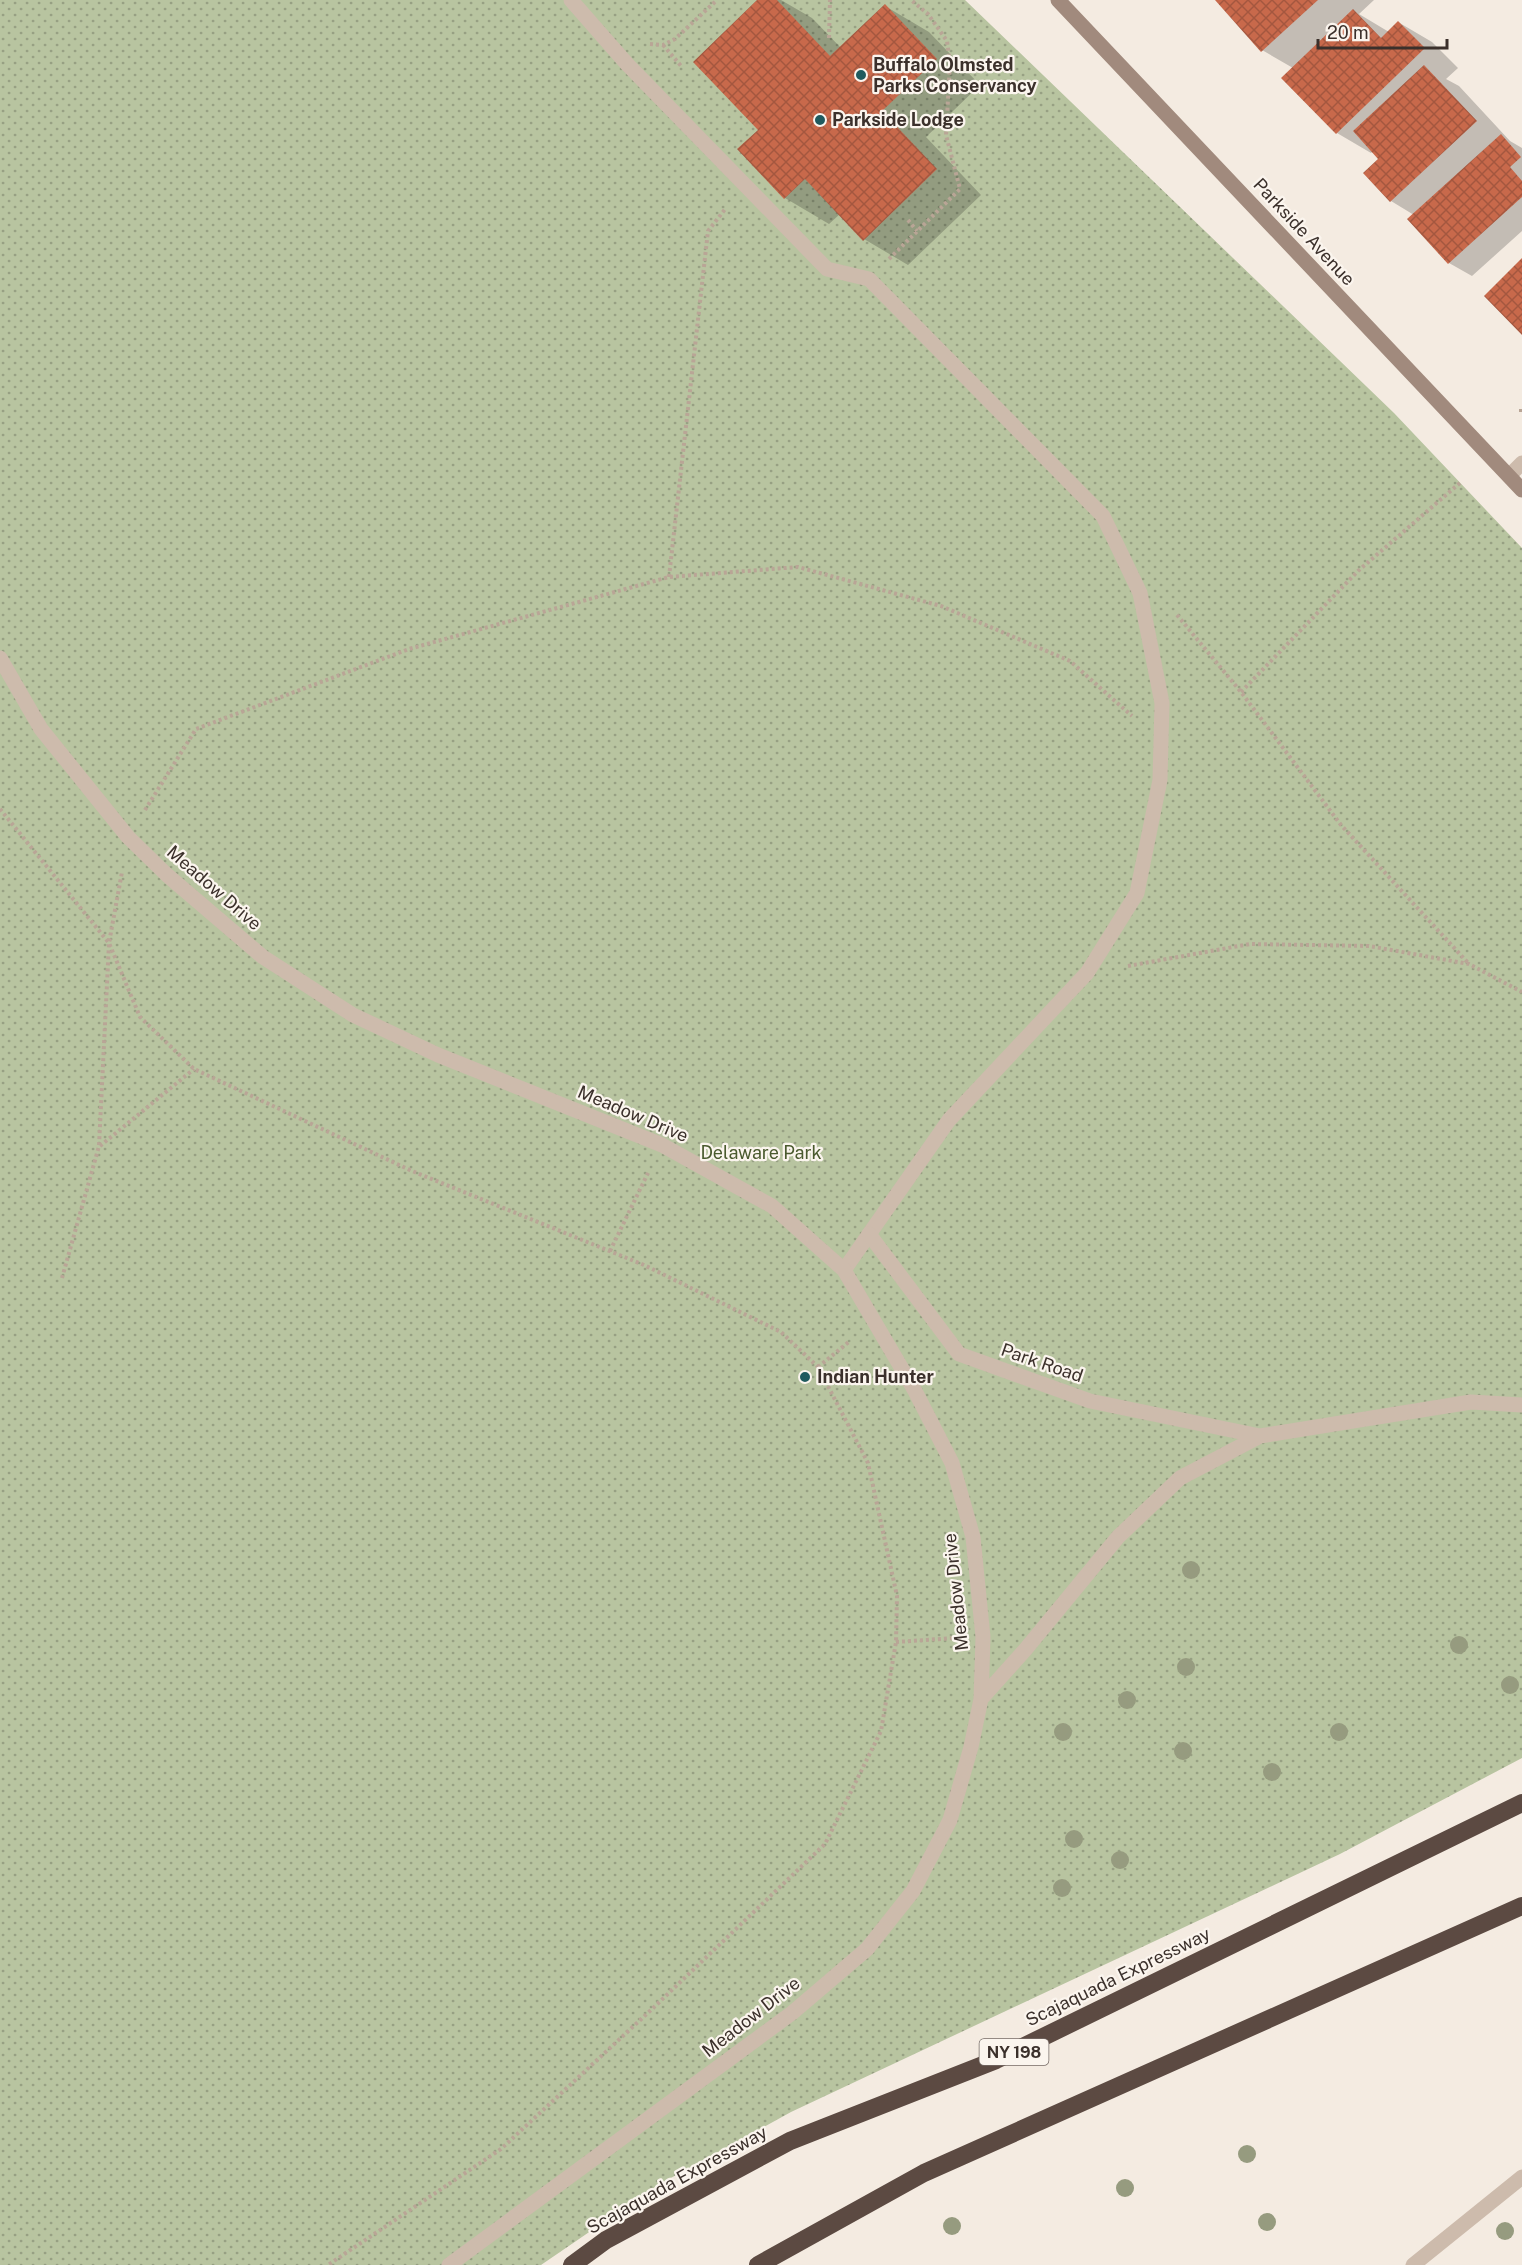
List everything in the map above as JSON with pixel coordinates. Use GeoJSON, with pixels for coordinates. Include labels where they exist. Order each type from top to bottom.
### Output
{"type":"FeatureCollection","features":[{"type":"Feature","properties":{"kind":"highway","name":"Scajaquada Expressway"},"geometry":{"type":"LineString","coordinates":[[572,2265],[606,2240],[790,2141],[996,2060],[1522,1803]]}},
{"type":"Feature","properties":{"kind":"highway"},"geometry":{"type":"LineString","coordinates":[[758,2265],[924,2173],[1522,1906]]}},
{"type":"Feature","properties":{"kind":"street"},"geometry":{"type":"LineString","coordinates":[[571,0],[627,64],[827,269],[869,279],[1103,516],[1140,593],[1162,703],[1160,780],[1137,893],[1087,973],[949,1120],[844,1270]]}},
{"type":"Feature","properties":{"kind":"street","name":"Parkside Avenue"},"geometry":{"type":"LineString","coordinates":[[1058,0],[1522,490]]}},
{"type":"Feature","properties":{"kind":"street"},"geometry":{"type":"LineString","coordinates":[[1509,476],[1522,463]]}},
{"type":"Feature","properties":{"kind":"street","name":"Meadow Drive"},"geometry":{"type":"LineString","coordinates":[[0,658],[41,729],[128,837],[166,875],[264,957],[353,1016],[438,1055],[662,1145],[772,1206],[844,1270],[915,1391],[952,1463],[973,1537],[983,1637],[981,1699],[971,1747],[950,1820],[913,1891],[867,1949],[782,2020],[449,2265]]}},
{"type":"Feature","properties":{"kind":"street","name":"Park Road"},"geometry":{"type":"LineString","coordinates":[[869,1234],[959,1354],[1090,1401],[1260,1436]]}},
{"type":"Feature","properties":{"kind":"street","name":"Park Road"},"geometry":{"type":"LineString","coordinates":[[981,1699],[1126,1530],[1180,1478],[1260,1436],[1471,1402],[1522,1405]]}},
{"type":"Feature","properties":{"kind":"street"},"geometry":{"type":"LineString","coordinates":[[1413,2265],[1522,2177]]}},
{"type":"Feature","properties":{"kind":"path"},"geometry":{"type":"LineString","coordinates":[[646,45],[663,45],[675,39],[717,0]]}},
{"type":"Feature","properties":{"kind":"path"},"geometry":{"type":"LineString","coordinates":[[829,38],[830,0]]}},
{"type":"Feature","properties":{"kind":"path"},"geometry":{"type":"LineString","coordinates":[[883,264],[960,189],[946,135],[950,63],[947,41],[928,14],[911,0]]}},
{"type":"Feature","properties":{"kind":"path"},"geometry":{"type":"LineString","coordinates":[[712,6],[718,11]]}},
{"type":"Feature","properties":{"kind":"path"},"geometry":{"type":"LineString","coordinates":[[663,45],[682,67]]}},
{"type":"Feature","properties":{"kind":"path"},"geometry":{"type":"LineString","coordinates":[[669,577],[708,231],[728,206]]}},
{"type":"Feature","properties":{"kind":"path"},"geometry":{"type":"LineString","coordinates":[[908,220],[917,231]]}},
{"type":"Feature","properties":{"kind":"path"},"geometry":{"type":"LineString","coordinates":[[1521,409],[1521,416]]}},
{"type":"Feature","properties":{"kind":"path"},"geometry":{"type":"LineString","coordinates":[[1241,692],[1358,571],[1461,482]]}},
{"type":"Feature","properties":{"kind":"path"},"geometry":{"type":"LineString","coordinates":[[62,1278],[99,1146],[109,944],[128,837],[196,729],[409,649],[669,577],[798,567],[941,606],[1070,661],[1161,743]]}},
{"type":"Feature","properties":{"kind":"path"},"geometry":{"type":"LineString","coordinates":[[1174,612],[1241,692],[1341,825],[1469,964]]}},
{"type":"Feature","properties":{"kind":"path"},"geometry":{"type":"LineString","coordinates":[[0,809],[109,944],[140,1017],[195,1069],[412,1171],[644,1265],[781,1332],[818,1367],[868,1463],[897,1596],[896,1642],[881,1731],[825,1844],[501,2149],[328,2265]]}},
{"type":"Feature","properties":{"kind":"path"},"geometry":{"type":"LineString","coordinates":[[1087,973],[1250,944],[1368,946],[1469,964],[1522,992]]}},
{"type":"Feature","properties":{"kind":"path"},"geometry":{"type":"LineString","coordinates":[[99,1146],[195,1069]]}},
{"type":"Feature","properties":{"kind":"path"},"geometry":{"type":"LineString","coordinates":[[610,1251],[662,1145]]}},
{"type":"Feature","properties":{"kind":"path"},"geometry":{"type":"LineString","coordinates":[[818,1367],[874,1320]]}},
{"type":"Feature","properties":{"kind":"path"},"geometry":{"type":"LineString","coordinates":[[896,1642],[983,1637]]}},
{"type":"Feature","properties":{"kind":"green space","name":"Delaware Park"},"geometry":{"type":"Polygon","coordinates":[[[0,0],[965,0],[1394,413],[1522,548],[1522,1758],[1340,1854],[791,2112],[658,2185],[541,2265],[0,2265],[0,0]]]}},
{"type":"Feature","properties":{"kind":"building","name":"Parkside Lodge"},"geometry":{"type":"Polygon","coordinates":[[[757,0],[777,0],[830,56],[885,4],[937,59],[882,111],[937,169],[863,241],[805,179],[784,199],[737,149],[758,130],[693,62],[757,0]]]}},
{"type":"Feature","properties":{"kind":"building"},"geometry":{"type":"Polygon","coordinates":[[[1215,0],[1318,0],[1261,52],[1215,0]]]}},
{"type":"Feature","properties":{"kind":"building"},"geometry":{"type":"Polygon","coordinates":[[[1353,9],[1381,38],[1398,21],[1425,48],[1336,134],[1281,78],[1353,9]]]}},
{"type":"Feature","properties":{"kind":"building"},"geometry":{"type":"Polygon","coordinates":[[[1424,65],[1477,121],[1390,202],[1363,173],[1378,159],[1353,131],[1424,65]]]}},
{"type":"Feature","properties":{"kind":"building"},"geometry":{"type":"Polygon","coordinates":[[[1501,134],[1521,157],[1510,167],[1522,181],[1522,197],[1448,264],[1407,219],[1501,134]]]}},
{"type":"Feature","properties":{"kind":"building"},"geometry":{"type":"Polygon","coordinates":[[[1522,258],[1522,335],[1484,296],[1522,258]]]}},
{"type":"Feature","properties":{"kind":"place","name":"Buffalo Olmsted Parks Conservancy"},"geometry":{"type":"Point","coordinates":[861,75]}},
{"type":"Feature","properties":{"kind":"place","name":"Parkside Lodge"},"geometry":{"type":"Point","coordinates":[820,120]}},
{"type":"Feature","properties":{"kind":"place","name":"Indian Hunter"},"geometry":{"type":"Point","coordinates":[805,1377]}}]}
